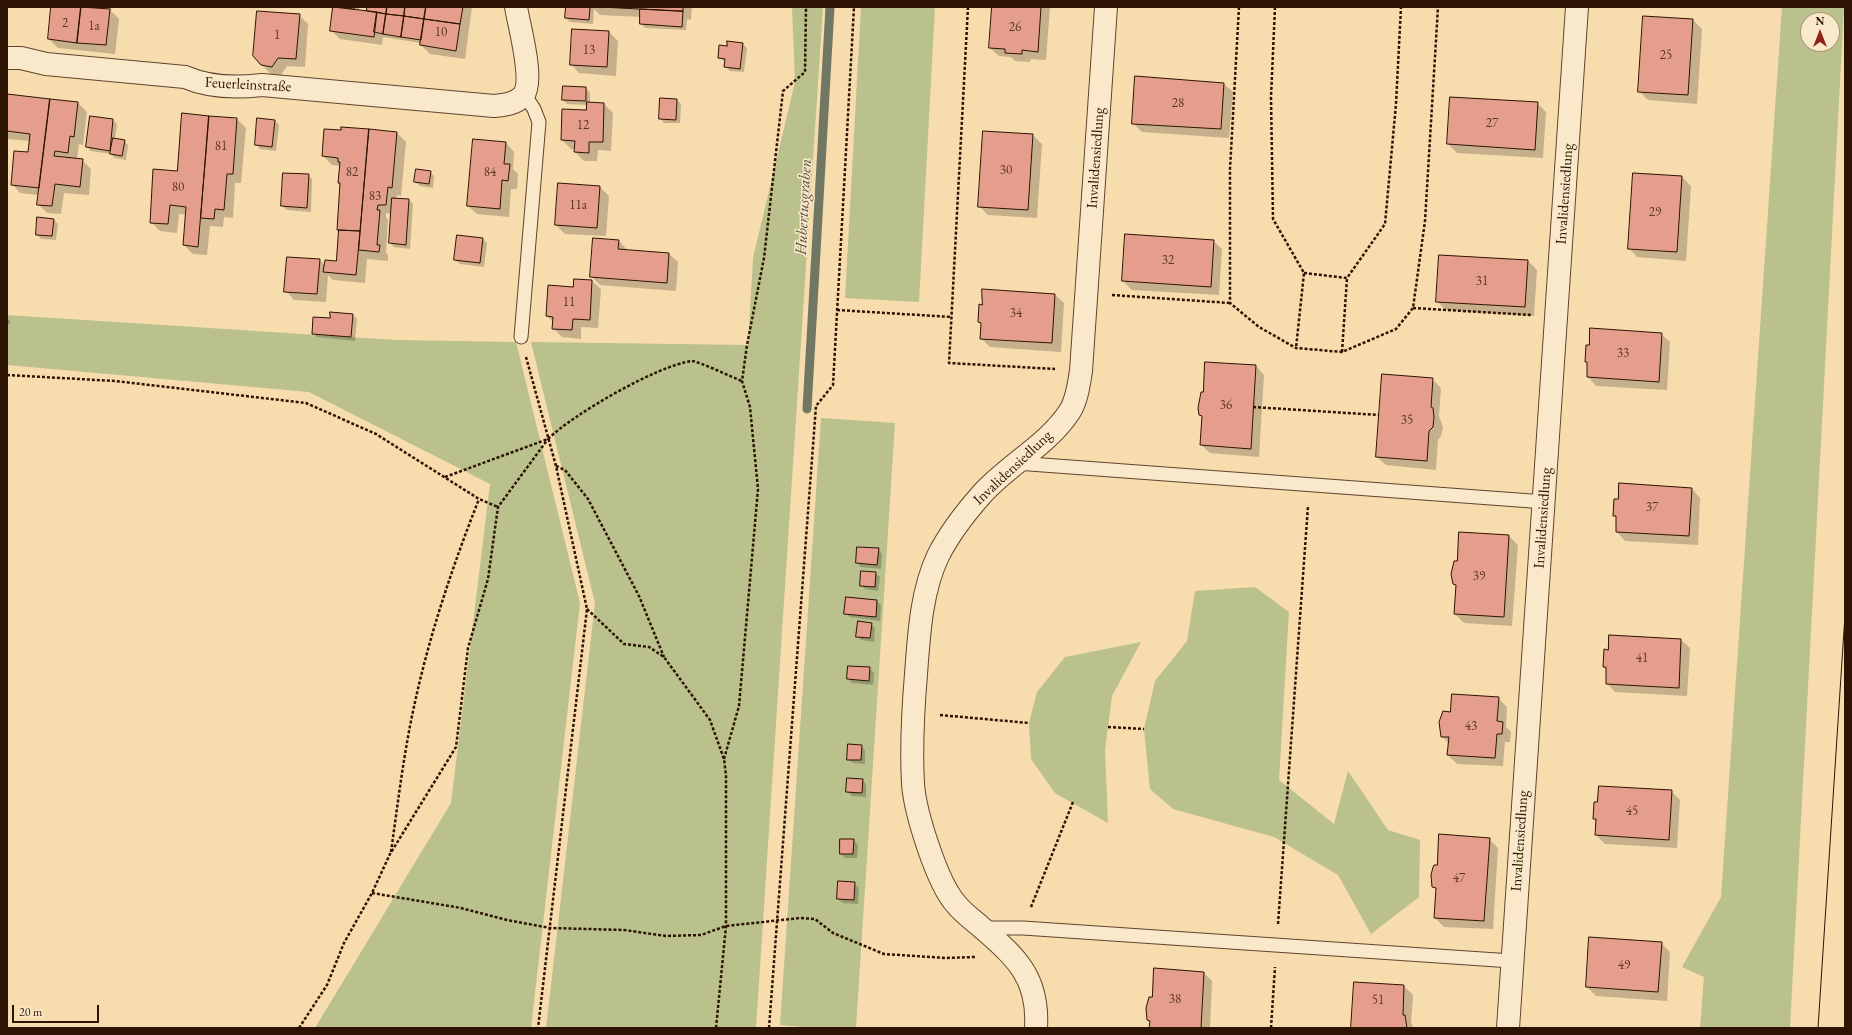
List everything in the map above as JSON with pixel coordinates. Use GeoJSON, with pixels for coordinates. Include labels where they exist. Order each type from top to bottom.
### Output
{"type":"FeatureCollection","features":[{"type":"Feature","properties":{"kind":"street"},"geometry":{"type":"LineString","coordinates":[[516,7],[527,72],[527,83],[524,94]]}},
{"type":"Feature","properties":{"kind":"street","name":"Invalidensiedlung"},"geometry":{"type":"LineString","coordinates":[[1036,1028],[1037,1012],[1034,994],[1028,977],[1019,962],[955,904],[943,885],[919,819],[913,783],[913,713],[919,632],[924,603],[938,556],[955,528],[982,493],[1055,429],[1071,409],[1081,371],[1106,7]]}},
{"type":"Feature","properties":{"kind":"street","name":"Invalidensiedlung"},"geometry":{"type":"LineString","coordinates":[[1508,1028],[1545,502],[1577,7]]}},
{"type":"Feature","properties":{"kind":"street","name":"Feuerleinstraße"},"geometry":{"type":"LineString","coordinates":[[7,58],[21,58],[46,64],[185,77],[199,83],[247,87],[262,85],[494,106],[510,104],[518,100],[524,94]]}},
{"type":"Feature","properties":{"kind":"lane"},"geometry":{"type":"LineString","coordinates":[[521,337],[538,122],[534,109],[524,94]]}},
{"type":"Feature","properties":{"kind":"lane"},"geometry":{"type":"LineString","coordinates":[[1016,463],[1309,483],[1545,502]]}},
{"type":"Feature","properties":{"kind":"lane"},"geometry":{"type":"LineString","coordinates":[[982,928],[1023,928],[1512,961]]}},
{"type":"Feature","properties":{"kind":"path"},"geometry":{"type":"LineString","coordinates":[[724,759],[739,706],[758,489],[750,407],[742,381],[746,345],[764,258],[783,91],[805,72],[806,7]]}},
{"type":"Feature","properties":{"kind":"path"},"geometry":{"type":"LineString","coordinates":[[769,1028],[816,406],[833,385],[854,7]]}},
{"type":"Feature","properties":{"kind":"path"},"geometry":{"type":"LineString","coordinates":[[968,7],[949,363],[1081,371]]}},
{"type":"Feature","properties":{"kind":"path"},"geometry":{"type":"LineString","coordinates":[[1230,303],[1230,169],[1239,7]]}},
{"type":"Feature","properties":{"kind":"path"},"geometry":{"type":"LineString","coordinates":[[1275,7],[1271,97],[1273,219],[1304,273],[1296,348]]}},
{"type":"Feature","properties":{"kind":"path"},"geometry":{"type":"LineString","coordinates":[[1342,352],[1347,278],[1385,224],[1396,104],[1401,7]]}},
{"type":"Feature","properties":{"kind":"path"},"geometry":{"type":"LineString","coordinates":[[1087,294],[1230,303],[1259,327],[1296,348],[1342,352],[1396,329],[1413,308],[1425,221],[1438,7]]}},
{"type":"Feature","properties":{"kind":"path"},"geometry":{"type":"LineString","coordinates":[[1304,273],[1347,278]]}},
{"type":"Feature","properties":{"kind":"path"},"geometry":{"type":"LineString","coordinates":[[1413,308],[1557,317]]}},
{"type":"Feature","properties":{"kind":"path"},"geometry":{"type":"LineString","coordinates":[[837,310],[952,317]]}},
{"type":"Feature","properties":{"kind":"path"},"geometry":{"type":"LineString","coordinates":[[521,337],[556,466],[587,609],[538,1028]]}},
{"type":"Feature","properties":{"kind":"path"},"geometry":{"type":"LineString","coordinates":[[299,1028],[327,986],[344,943],[372,894],[390,854],[456,746],[468,648],[488,579],[498,507],[548,439],[557,430],[621,390],[653,374],[693,361],[742,381]]}},
{"type":"Feature","properties":{"kind":"path"},"geometry":{"type":"LineString","coordinates":[[7,376],[115,381],[306,404],[376,434],[479,499],[498,507]]}},
{"type":"Feature","properties":{"kind":"path"},"geometry":{"type":"LineString","coordinates":[[1253,407],[1379,416]]}},
{"type":"Feature","properties":{"kind":"path"},"geometry":{"type":"LineString","coordinates":[[444,477],[548,439]]}},
{"type":"Feature","properties":{"kind":"path"},"geometry":{"type":"LineString","coordinates":[[556,466],[565,470],[588,499],[639,596],[664,657],[710,720],[724,759],[726,775],[726,926],[716,1028]]}},
{"type":"Feature","properties":{"kind":"path"},"geometry":{"type":"LineString","coordinates":[[1282,877],[1309,483]]}},
{"type":"Feature","properties":{"kind":"path"},"geometry":{"type":"LineString","coordinates":[[390,854],[403,765],[415,702],[442,606],[479,499]]}},
{"type":"Feature","properties":{"kind":"path"},"geometry":{"type":"LineString","coordinates":[[587,609],[624,644],[649,647],[664,657]]}},
{"type":"Feature","properties":{"kind":"path"},"geometry":{"type":"LineString","coordinates":[[913,713],[1029,723]]}},
{"type":"Feature","properties":{"kind":"path"},"geometry":{"type":"LineString","coordinates":[[1108,727],[1144,729]]}},
{"type":"Feature","properties":{"kind":"path"},"geometry":{"type":"LineString","coordinates":[[1023,928],[1073,802]]}},
{"type":"Feature","properties":{"kind":"path"},"geometry":{"type":"LineString","coordinates":[[372,894],[461,908],[507,920],[550,928],[624,930],[666,936],[700,935],[726,926],[800,918],[815,920],[833,933],[884,954],[946,958],[975,957],[999,944]]}},
{"type":"Feature","properties":{"kind":"green space"},"geometry":{"type":"Polygon","coordinates":[[[792,7],[823,7],[756,1028],[546,1028],[595,603],[531,342],[748,345],[753,258],[795,82],[792,7]]]}},
{"type":"Feature","properties":{"kind":"green space"},"geometry":{"type":"Polygon","coordinates":[[[861,7],[935,7],[919,302],[845,298],[861,7]]]}},
{"type":"Feature","properties":{"kind":"green space"},"geometry":{"type":"Polygon","coordinates":[[[1782,7],[1844,7],[1790,1028],[1700,1028],[1704,977],[1682,967],[1721,897],[1782,7]]]}},
{"type":"Feature","properties":{"kind":"green space"},"geometry":{"type":"Polygon","coordinates":[[[7,315],[396,340],[516,342],[580,603],[531,1028],[315,1028],[451,803],[490,484],[309,392],[7,365],[7,315]]]}},
{"type":"Feature","properties":{"kind":"green space"},"geometry":{"type":"Polygon","coordinates":[[[821,418],[895,423],[856,1028],[813,1028],[780,1025],[821,418]]]}},
{"type":"Feature","properties":{"kind":"green space"},"geometry":{"type":"Polygon","coordinates":[[[1255,587],[1289,612],[1279,780],[1334,824],[1348,771],[1388,830],[1420,840],[1419,897],[1371,934],[1338,875],[1274,837],[1173,809],[1150,789],[1144,729],[1155,681],[1187,641],[1195,591],[1255,587]]]}},
{"type":"Feature","properties":{"kind":"green space"},"geometry":{"type":"Polygon","coordinates":[[[1141,642],[1112,696],[1105,750],[1108,823],[1055,793],[1031,759],[1029,723],[1037,692],[1065,657],[1141,642]]]}},
{"type":"Feature","properties":{"kind":"building"},"geometry":{"type":"Polygon","coordinates":[[[51,7],[81,7],[77,43],[48,39],[51,7]]]}},
{"type":"Feature","properties":{"kind":"building"},"geometry":{"type":"Polygon","coordinates":[[[81,7],[110,9],[106,45],[77,43],[81,7]]]}},
{"type":"Feature","properties":{"kind":"building"},"geometry":{"type":"Polygon","coordinates":[[[333,7],[377,12],[374,37],[330,31],[333,7]]]}},
{"type":"Feature","properties":{"kind":"building"},"geometry":{"type":"Polygon","coordinates":[[[343,7],[355,7],[354,9],[343,7]]]}},
{"type":"Feature","properties":{"kind":"building"},"geometry":{"type":"Polygon","coordinates":[[[367,7],[387,7],[386,14],[367,11],[367,7]]]}},
{"type":"Feature","properties":{"kind":"building"},"geometry":{"type":"Polygon","coordinates":[[[387,7],[405,7],[404,16],[386,14],[387,7]]]}},
{"type":"Feature","properties":{"kind":"building"},"geometry":{"type":"Polygon","coordinates":[[[405,7],[426,7],[424,19],[404,16],[405,7]]]}},
{"type":"Feature","properties":{"kind":"building"},"geometry":{"type":"Polygon","coordinates":[[[426,7],[463,7],[460,24],[424,19],[426,7]]]}},
{"type":"Feature","properties":{"kind":"building"},"geometry":{"type":"Polygon","coordinates":[[[566,7],[590,7],[589,20],[565,18],[566,7]]]}},
{"type":"Feature","properties":{"kind":"building"},"geometry":{"type":"Polygon","coordinates":[[[602,7],[683,7],[683,11],[602,7]]]}},
{"type":"Feature","properties":{"kind":"building"},"geometry":{"type":"Polygon","coordinates":[[[992,7],[1041,7],[1038,52],[1022,50],[1022,54],[1005,53],[1005,49],[989,48],[992,7]]]}},
{"type":"Feature","properties":{"kind":"building"},"geometry":{"type":"Polygon","coordinates":[[[640,9],[683,11],[682,27],[640,24],[640,9]]]}},
{"type":"Feature","properties":{"kind":"building"},"geometry":{"type":"Polygon","coordinates":[[[257,11],[300,14],[296,59],[278,58],[272,67],[261,65],[253,56],[257,11]]]}},
{"type":"Feature","properties":{"kind":"building"},"geometry":{"type":"Polygon","coordinates":[[[377,12],[386,14],[383,34],[374,32],[377,12]]]}},
{"type":"Feature","properties":{"kind":"building"},"geometry":{"type":"Polygon","coordinates":[[[386,14],[404,16],[401,37],[383,34],[386,14]]]}},
{"type":"Feature","properties":{"kind":"building"},"geometry":{"type":"Polygon","coordinates":[[[404,16],[424,19],[421,40],[401,37],[404,16]]]}},
{"type":"Feature","properties":{"kind":"building"},"geometry":{"type":"Polygon","coordinates":[[[1643,16],[1693,19],[1688,95],[1638,92],[1643,16]]]}},
{"type":"Feature","properties":{"kind":"building"},"geometry":{"type":"Polygon","coordinates":[[[424,19],[460,24],[456,51],[420,45],[424,19]]]}},
{"type":"Feature","properties":{"kind":"building"},"geometry":{"type":"Polygon","coordinates":[[[572,29],[609,31],[607,67],[570,65],[572,29]]]}},
{"type":"Feature","properties":{"kind":"building"},"geometry":{"type":"Polygon","coordinates":[[[727,41],[743,43],[740,69],[724,67],[725,59],[718,58],[719,45],[727,46],[727,41]]]}},
{"type":"Feature","properties":{"kind":"building"},"geometry":{"type":"Polygon","coordinates":[[[1135,76],[1224,83],[1221,129],[1132,124],[1135,76]]]}},
{"type":"Feature","properties":{"kind":"building"},"geometry":{"type":"Polygon","coordinates":[[[563,86],[586,87],[586,101],[562,100],[563,86]]]}},
{"type":"Feature","properties":{"kind":"building"},"geometry":{"type":"Polygon","coordinates":[[[7,94],[50,99],[39,188],[11,185],[14,151],[28,152],[30,134],[7,131],[7,94]]]}},
{"type":"Feature","properties":{"kind":"building"},"geometry":{"type":"Polygon","coordinates":[[[1450,97],[1538,102],[1535,150],[1447,144],[1450,97]]]}},
{"type":"Feature","properties":{"kind":"building"},"geometry":{"type":"Polygon","coordinates":[[[660,98],[677,99],[676,120],[659,119],[660,98]]]}},
{"type":"Feature","properties":{"kind":"building"},"geometry":{"type":"Polygon","coordinates":[[[50,99],[78,102],[74,137],[70,136],[68,153],[55,151],[54,156],[83,159],[80,187],[55,184],[52,206],[37,205],[50,99]]]}},
{"type":"Feature","properties":{"kind":"building"},"geometry":{"type":"Polygon","coordinates":[[[587,102],[604,103],[603,142],[589,142],[589,153],[574,152],[575,141],[561,140],[562,109],[586,110],[587,102]]]}},
{"type":"Feature","properties":{"kind":"building"},"geometry":{"type":"Polygon","coordinates":[[[182,113],[209,116],[198,247],[183,245],[186,207],[170,205],[168,224],[150,223],[153,169],[177,171],[182,113]]]}},
{"type":"Feature","properties":{"kind":"building"},"geometry":{"type":"Polygon","coordinates":[[[90,116],[113,119],[110,151],[86,147],[90,116]]]}},
{"type":"Feature","properties":{"kind":"building"},"geometry":{"type":"Polygon","coordinates":[[[209,116],[237,118],[233,174],[227,174],[224,210],[215,209],[214,219],[201,218],[209,116]]]}},
{"type":"Feature","properties":{"kind":"building"},"geometry":{"type":"Polygon","coordinates":[[[257,118],[275,120],[272,147],[255,145],[257,118]]]}},
{"type":"Feature","properties":{"kind":"building"},"geometry":{"type":"Polygon","coordinates":[[[341,127],[369,129],[360,231],[337,230],[340,162],[338,162],[338,158],[322,156],[324,129],[341,130],[341,127]]]}},
{"type":"Feature","properties":{"kind":"building"},"geometry":{"type":"Polygon","coordinates":[[[369,129],[397,132],[392,188],[388,187],[386,205],[378,205],[377,210],[380,210],[377,245],[380,245],[379,252],[359,250],[369,129]]]}},
{"type":"Feature","properties":{"kind":"building"},"geometry":{"type":"Polygon","coordinates":[[[983,131],[1033,134],[1028,210],[978,207],[983,131]]]}},
{"type":"Feature","properties":{"kind":"building"},"geometry":{"type":"Polygon","coordinates":[[[113,138],[125,140],[122,156],[110,154],[113,138]]]}},
{"type":"Feature","properties":{"kind":"building"},"geometry":{"type":"Polygon","coordinates":[[[473,139],[506,142],[504,164],[510,164],[508,181],[502,180],[500,209],[467,206],[473,139]]]}},
{"type":"Feature","properties":{"kind":"building"},"geometry":{"type":"Polygon","coordinates":[[[416,169],[431,171],[429,184],[414,182],[416,169]]]}},
{"type":"Feature","properties":{"kind":"building"},"geometry":{"type":"Polygon","coordinates":[[[283,173],[309,174],[307,208],[281,206],[283,173]]]}},
{"type":"Feature","properties":{"kind":"building"},"geometry":{"type":"Polygon","coordinates":[[[1633,173],[1682,176],[1677,252],[1628,249],[1633,173]]]}},
{"type":"Feature","properties":{"kind":"building"},"geometry":{"type":"Polygon","coordinates":[[[558,183],[600,186],[597,228],[555,225],[558,183]]]}},
{"type":"Feature","properties":{"kind":"building"},"geometry":{"type":"Polygon","coordinates":[[[392,198],[409,199],[406,245],[389,243],[392,198]]]}},
{"type":"Feature","properties":{"kind":"building"},"geometry":{"type":"Polygon","coordinates":[[[37,217],[54,219],[52,236],[36,235],[37,217]]]}},
{"type":"Feature","properties":{"kind":"building"},"geometry":{"type":"Polygon","coordinates":[[[339,230],[360,231],[356,275],[323,272],[325,260],[336,261],[339,230]]]}},
{"type":"Feature","properties":{"kind":"building"},"geometry":{"type":"Polygon","coordinates":[[[1125,234],[1214,240],[1211,287],[1122,281],[1125,234]]]}},
{"type":"Feature","properties":{"kind":"building"},"geometry":{"type":"Polygon","coordinates":[[[457,235],[483,238],[480,263],[454,260],[457,235]]]}},
{"type":"Feature","properties":{"kind":"building"},"geometry":{"type":"Polygon","coordinates":[[[593,238],[619,240],[618,249],[669,253],[667,283],[590,277],[593,238]]]}},
{"type":"Feature","properties":{"kind":"building"},"geometry":{"type":"Polygon","coordinates":[[[1439,255],[1528,260],[1525,307],[1436,302],[1439,255]]]}},
{"type":"Feature","properties":{"kind":"building"},"geometry":{"type":"Polygon","coordinates":[[[287,257],[320,259],[317,294],[284,292],[287,257]]]}},
{"type":"Feature","properties":{"kind":"building"},"geometry":{"type":"Polygon","coordinates":[[[574,279],[592,280],[590,320],[573,319],[572,330],[552,329],[553,317],[546,316],[548,285],[573,287],[574,279]]]}},
{"type":"Feature","properties":{"kind":"building"},"geometry":{"type":"Polygon","coordinates":[[[982,289],[1055,294],[1052,343],[980,339],[981,323],[978,322],[979,304],[982,305],[982,289]]]}},
{"type":"Feature","properties":{"kind":"building"},"geometry":{"type":"Polygon","coordinates":[[[330,312],[353,314],[351,337],[312,334],[313,317],[330,318],[330,312]]]}},
{"type":"Feature","properties":{"kind":"building"},"geometry":{"type":"Polygon","coordinates":[[[1590,328],[1662,333],[1659,382],[1587,377],[1587,362],[1585,362],[1586,345],[1589,345],[1590,328]]]}},
{"type":"Feature","properties":{"kind":"building"},"geometry":{"type":"Polygon","coordinates":[[[1205,362],[1256,365],[1251,449],[1200,445],[1202,416],[1199,415],[1198,408],[1201,392],[1203,392],[1205,362]]]}},
{"type":"Feature","properties":{"kind":"building"},"geometry":{"type":"Polygon","coordinates":[[[1382,374],[1433,378],[1431,407],[1433,408],[1434,417],[1433,427],[1429,431],[1427,461],[1376,457],[1382,374]]]}},
{"type":"Feature","properties":{"kind":"building"},"geometry":{"type":"Polygon","coordinates":[[[1619,483],[1692,488],[1689,536],[1616,532],[1616,516],[1613,516],[1614,499],[1618,499],[1619,483]]]}},
{"type":"Feature","properties":{"kind":"building"},"geometry":{"type":"Polygon","coordinates":[[[1459,532],[1509,535],[1504,617],[1454,614],[1456,585],[1453,584],[1451,574],[1454,561],[1457,561],[1459,532]]]}},
{"type":"Feature","properties":{"kind":"building"},"geometry":{"type":"Polygon","coordinates":[[[857,547],[879,548],[877,565],[856,563],[857,547]]]}},
{"type":"Feature","properties":{"kind":"building"},"geometry":{"type":"Polygon","coordinates":[[[861,571],[876,572],[875,587],[860,586],[861,571]]]}},
{"type":"Feature","properties":{"kind":"building"},"geometry":{"type":"Polygon","coordinates":[[[846,597],[877,600],[876,617],[844,614],[846,597]]]}},
{"type":"Feature","properties":{"kind":"building"},"geometry":{"type":"Polygon","coordinates":[[[858,621],[872,623],[870,638],[856,637],[858,621]]]}},
{"type":"Feature","properties":{"kind":"building"},"geometry":{"type":"Polygon","coordinates":[[[1609,635],[1681,639],[1679,688],[1606,684],[1606,667],[1603,667],[1604,649],[1608,650],[1609,635]]]}},
{"type":"Feature","properties":{"kind":"building"},"geometry":{"type":"Polygon","coordinates":[[[848,666],[870,667],[869,681],[847,679],[848,666]]]}},
{"type":"Feature","properties":{"kind":"building"},"geometry":{"type":"Polygon","coordinates":[[[1452,694],[1499,697],[1497,721],[1503,722],[1502,734],[1497,734],[1495,758],[1447,755],[1449,737],[1441,737],[1439,722],[1443,711],[1450,712],[1452,694]]]}},
{"type":"Feature","properties":{"kind":"building"},"geometry":{"type":"Polygon","coordinates":[[[848,744],[862,745],[861,760],[847,760],[848,744]]]}},
{"type":"Feature","properties":{"kind":"building"},"geometry":{"type":"Polygon","coordinates":[[[847,778],[863,779],[862,793],[846,792],[847,778]]]}},
{"type":"Feature","properties":{"kind":"building"},"geometry":{"type":"Polygon","coordinates":[[[1599,786],[1672,790],[1669,840],[1595,835],[1596,819],[1593,819],[1594,802],[1597,802],[1599,786]]]}},
{"type":"Feature","properties":{"kind":"building"},"geometry":{"type":"Polygon","coordinates":[[[1439,834],[1490,838],[1484,921],[1434,918],[1436,888],[1432,887],[1431,875],[1434,865],[1437,865],[1439,834]]]}},
{"type":"Feature","properties":{"kind":"building"},"geometry":{"type":"Polygon","coordinates":[[[840,839],[854,839],[853,854],[840,854],[840,839]]]}},
{"type":"Feature","properties":{"kind":"building"},"geometry":{"type":"Polygon","coordinates":[[[838,881],[855,882],[854,900],[837,899],[838,881]]]}},
{"type":"Feature","properties":{"kind":"building"},"geometry":{"type":"Polygon","coordinates":[[[1589,937],[1662,942],[1658,992],[1586,987],[1589,937]]]}},
{"type":"Feature","properties":{"kind":"building"},"geometry":{"type":"Polygon","coordinates":[[[1154,968],[1204,972],[1201,1028],[1149,1028],[1150,1021],[1147,1020],[1146,1008],[1149,997],[1152,997],[1154,968]]]}},
{"type":"Feature","properties":{"kind":"building"},"geometry":{"type":"Polygon","coordinates":[[[1354,982],[1404,985],[1403,1015],[1405,1015],[1407,1028],[1351,1028],[1354,982]]]}},
{"type":"Feature","properties":{"kind":"waterway","name":"Hubertusgraben"},"geometry":{"type":"LineString","coordinates":[[807,409],[830,7]]}},
{"type":"Feature","properties":{"kind":"tram line"},"geometry":{"type":"LineString","coordinates":[[1818,1028],[1845,615]]}}]}
